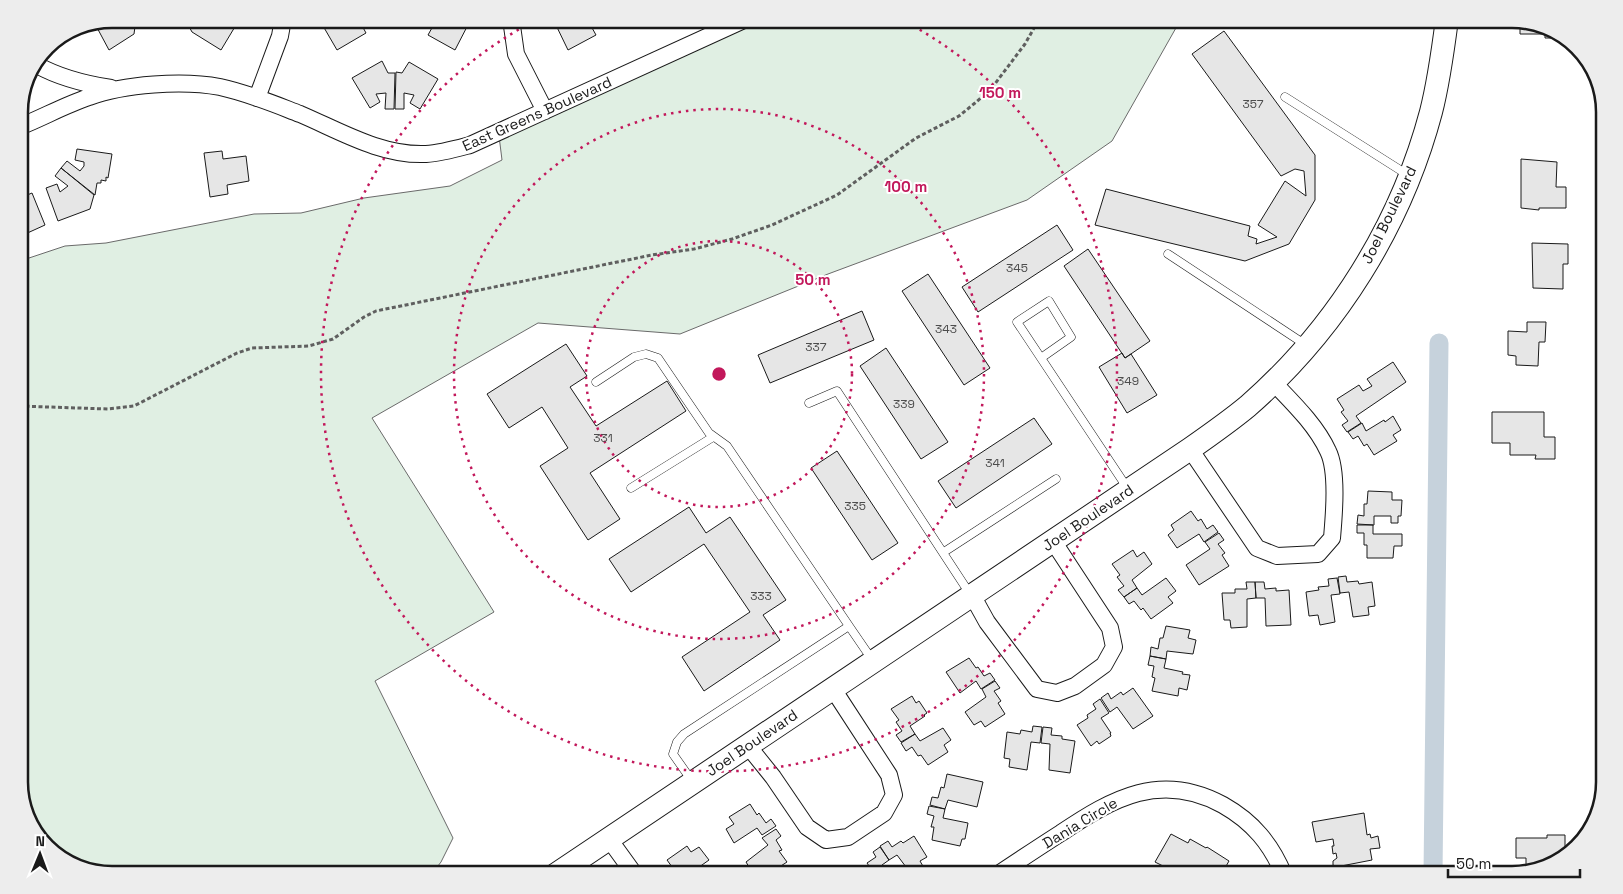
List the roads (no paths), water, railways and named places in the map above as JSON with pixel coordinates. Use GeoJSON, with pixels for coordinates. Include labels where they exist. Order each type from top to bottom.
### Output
{"type":"FeatureCollection","features":[{"type":"Feature","properties":{"kind":"main road","name":"Joel Boulevard"},"geometry":{"type":"LineString","coordinates":[[570,866],[1190,449],[1241,411],[1274,382],[1323,327],[1358,278],[1381,238],[1410,176],[1431,111],[1442,60],[1446,28]]}},
{"type":"Feature","properties":{"kind":"street"},"geometry":{"type":"LineString","coordinates":[[257,98],[281,28]]}},
{"type":"Feature","properties":{"kind":"street"},"geometry":{"type":"LineString","coordinates":[[512,28],[516,54],[545,111]]}},
{"type":"Feature","properties":{"kind":"street","name":"East Greens Boulevard"},"geometry":{"type":"LineString","coordinates":[[28,124],[88,97],[118,89],[168,84],[193,84],[218,87],[257,98],[362,142],[402,152],[425,154],[448,152],[470,145],[726,28]]}},
{"type":"Feature","properties":{"kind":"street","name":"East Greens Boulevard"},"geometry":{"type":"LineString","coordinates":[[41,67],[84,84],[118,89]]}},
{"type":"Feature","properties":{"kind":"street"},"geometry":{"type":"LineString","coordinates":[[1190,449],[1257,548],[1277,556],[1318,554],[1332,538],[1334,473],[1329,452],[1296,406],[1274,382]]}},
{"type":"Feature","properties":{"kind":"street"},"geometry":{"type":"LineString","coordinates":[[972,596],[992,629],[1037,689],[1056,693],[1075,686],[1104,665],[1114,647],[1110,628],[1053,541]]}},
{"type":"Feature","properties":{"kind":"street"},"geometry":{"type":"LineString","coordinates":[[748,746],[773,777],[807,827],[826,840],[848,837],[884,813],[894,795],[889,775],[833,689]]}},
{"type":"Feature","properties":{"kind":"street","name":"Dania Circle"},"geometry":{"type":"LineString","coordinates":[[1011,866],[1086,816],[1108,804],[1128,795],[1146,791],[1165,790],[1185,792],[1212,800],[1238,814],[1266,842],[1280,866]]}},
{"type":"Feature","properties":{"kind":"street"},"geometry":{"type":"LineString","coordinates":[[609,840],[628,866]]}},
{"type":"Feature","properties":{"kind":"lane"},"geometry":{"type":"LineString","coordinates":[[1284,96],[1410,176]]}},
{"type":"Feature","properties":{"kind":"lane"},"geometry":{"type":"LineString","coordinates":[[1168,254],[1307,346]]}},
{"type":"Feature","properties":{"kind":"lane"},"geometry":{"type":"LineString","coordinates":[[1041,358],[1071,338],[1049,301],[1017,322],[1041,358],[1129,490]]}},
{"type":"Feature","properties":{"kind":"lane"},"geometry":{"type":"LineString","coordinates":[[596,382],[634,357],[646,354],[658,358],[709,433],[727,446],[873,662]]}},
{"type":"Feature","properties":{"kind":"lane"},"geometry":{"type":"LineString","coordinates":[[809,403],[837,391],[972,596]]}},
{"type":"Feature","properties":{"kind":"lane"},"geometry":{"type":"LineString","coordinates":[[631,488],[713,436]]}},
{"type":"Feature","properties":{"kind":"lane"},"geometry":{"type":"LineString","coordinates":[[944,552],[1056,479]]}},
{"type":"Feature","properties":{"kind":"lane"},"geometry":{"type":"LineString","coordinates":[[693,783],[673,754],[677,742],[684,734],[849,626]]}},
{"type":"Feature","properties":{"kind":"waterway"},"geometry":{"type":"LineString","coordinates":[[1433,866],[1439,343]]}}]}
